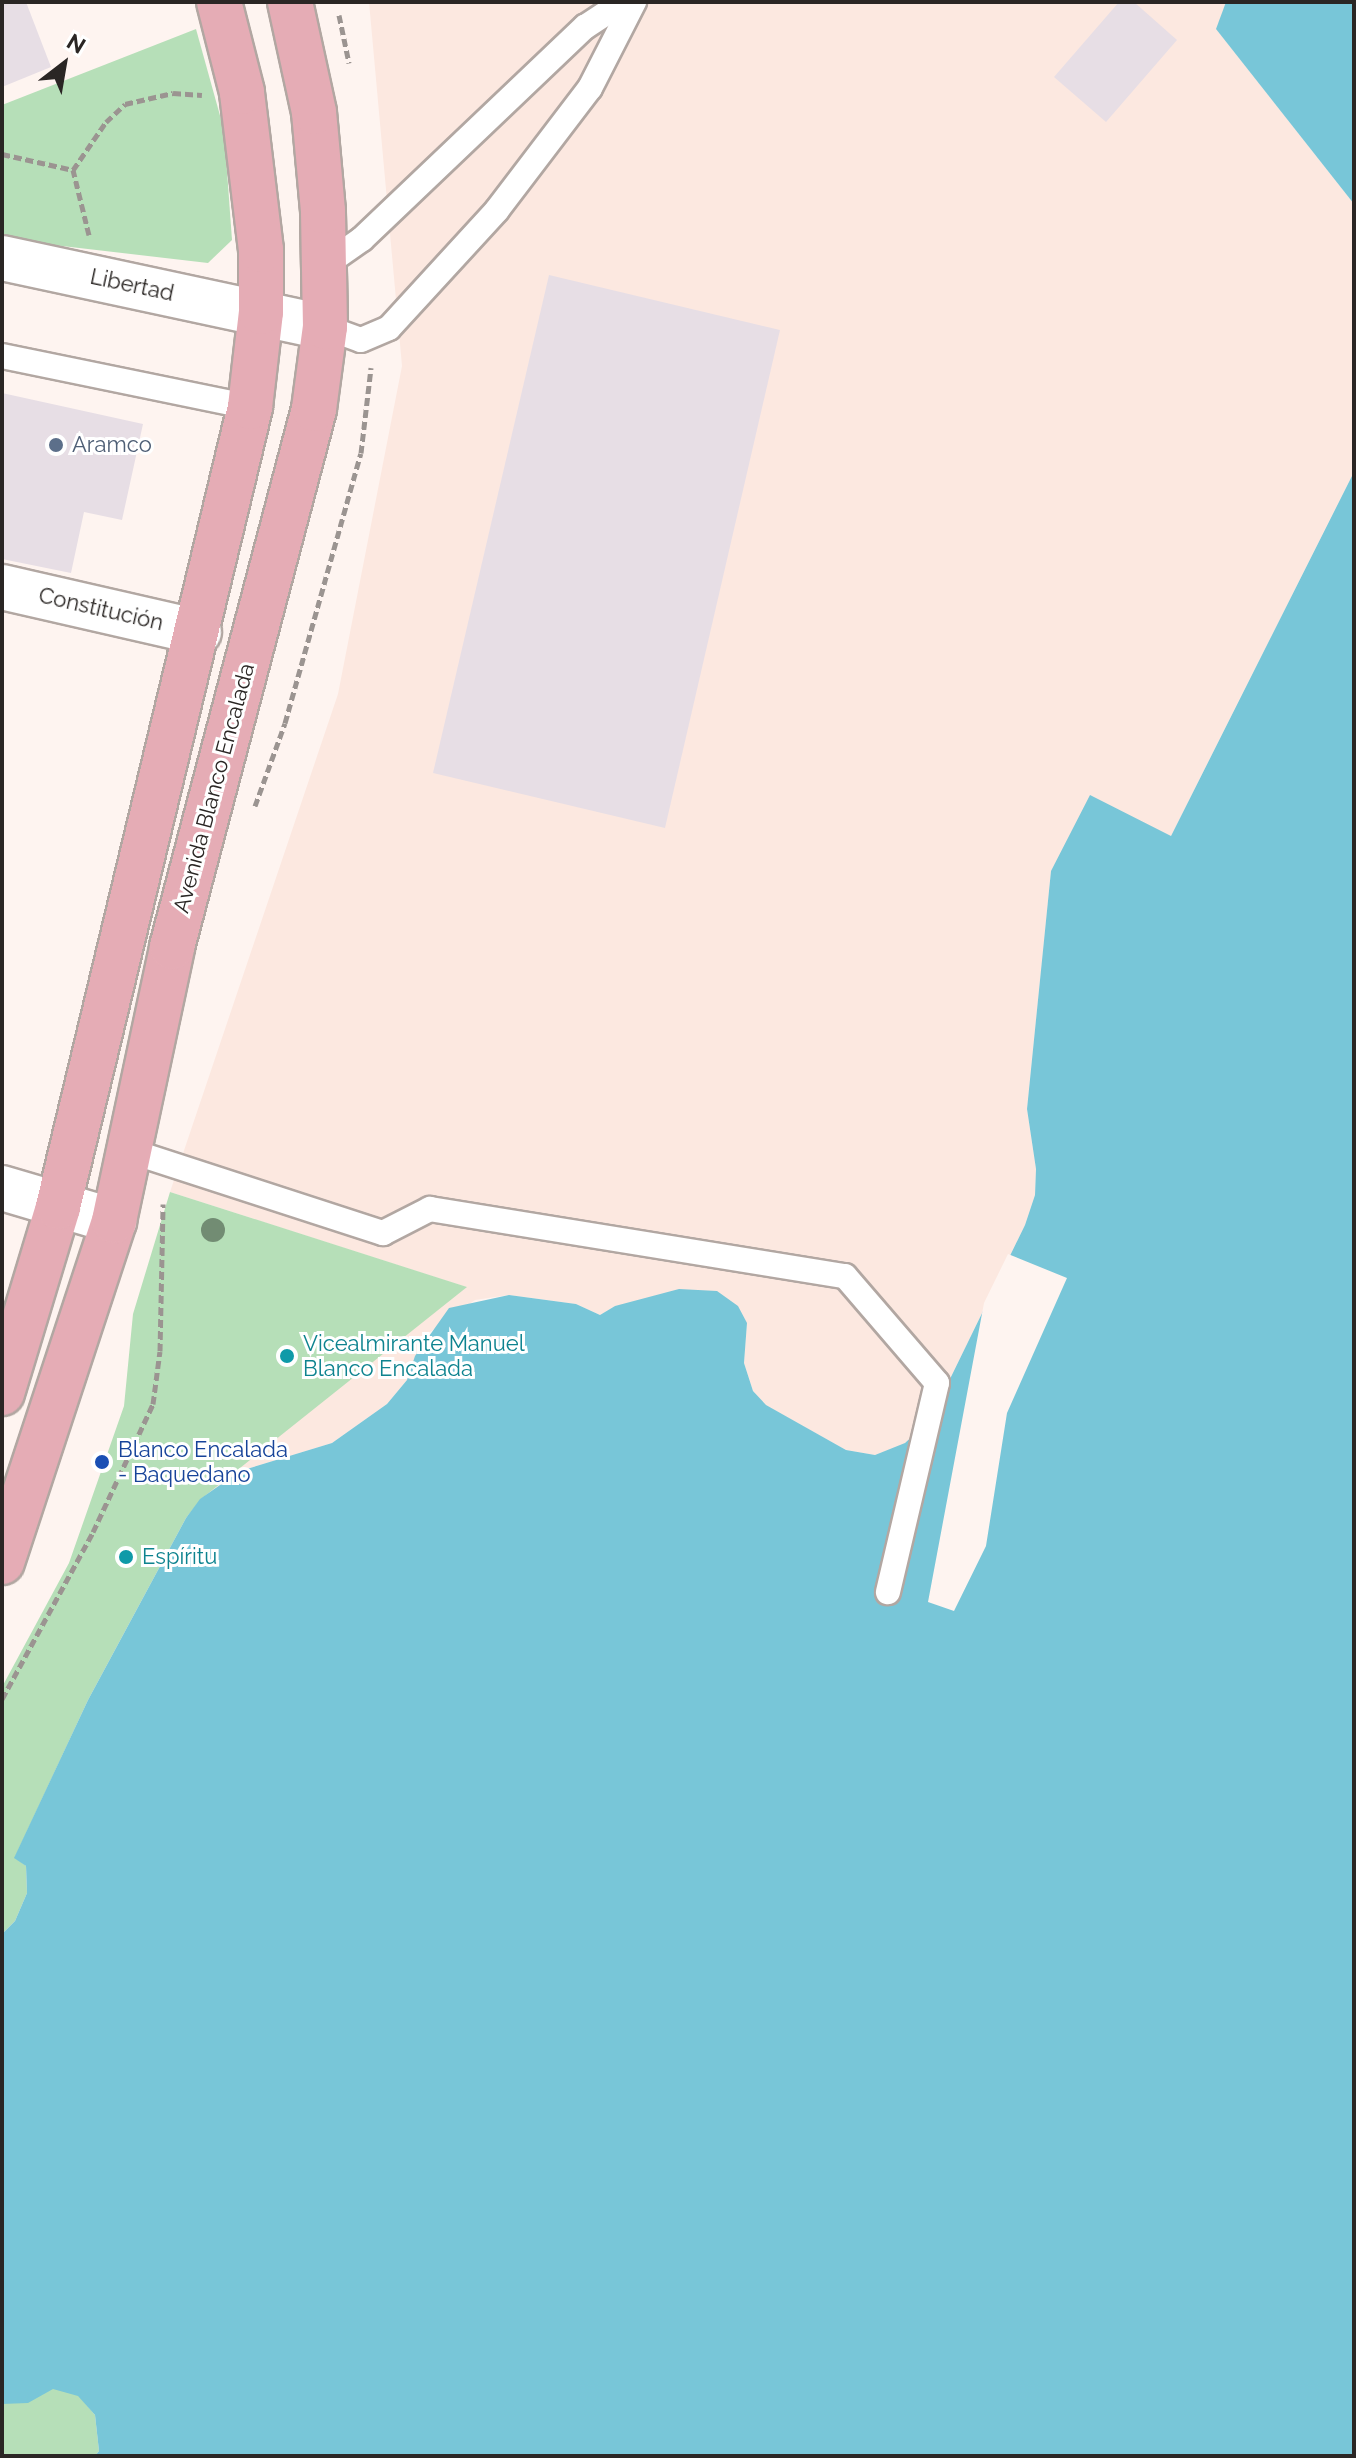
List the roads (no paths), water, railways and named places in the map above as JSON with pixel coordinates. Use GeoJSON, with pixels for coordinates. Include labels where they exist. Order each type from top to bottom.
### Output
{"type":"FeatureCollection","features":[{"type":"Feature","properties":{"kind":"main road"},"geometry":{"type":"LineString","coordinates":[[2,1393],[58,1207],[199,632],[250,407],[261,312],[254,169],[242,92],[219,2]]}},
{"type":"Feature","properties":{"kind":"main road","name":"Avenida Blanco Encalada"},"geometry":{"type":"LineString","coordinates":[[2,1562],[114,1221],[198,840],[296,488],[314,409],[325,327],[325,265],[314,112],[290,2]]}},
{"type":"Feature","properties":{"kind":"street","name":"Libertad"},"geometry":{"type":"LineString","coordinates":[[2,258],[325,327]]}},
{"type":"Feature","properties":{"kind":"street"},"geometry":{"type":"LineString","coordinates":[[261,312],[325,265]]}},
{"type":"Feature","properties":{"kind":"street","name":"Constitución"},"geometry":{"type":"LineString","coordinates":[[2,587],[199,632]]}},
{"type":"Feature","properties":{"kind":"street"},"geometry":{"type":"LineString","coordinates":[[2,1188],[114,1221]]}},
{"type":"Feature","properties":{"kind":"lane"},"geometry":{"type":"LineString","coordinates":[[325,265],[362,239],[585,27],[623,2]]}},
{"type":"Feature","properties":{"kind":"lane"},"geometry":{"type":"LineString","coordinates":[[325,327],[361,340],[389,328],[497,210],[590,88],[634,2]]}},
{"type":"Feature","properties":{"kind":"lane"},"geometry":{"type":"LineString","coordinates":[[2,356],[250,407]]}},
{"type":"Feature","properties":{"kind":"lane"},"geometry":{"type":"LineString","coordinates":[[130,1151],[209,1172],[383,1233],[430,1209],[845,1276],[937,1383],[888,1592]]}},
{"type":"Feature","properties":{"kind":"water"},"geometry":{"type":"Polygon","coordinates":[[[1226,2],[1354,2],[1354,204],[1216,29],[1226,2]]]}},
{"type":"Feature","properties":{"kind":"water"},"geometry":{"type":"Polygon","coordinates":[[[1354,472],[1354,2456],[95,2456],[99,2451],[95,2415],[78,2396],[53,2389],[28,2403],[2,2404],[2,1934],[15,1921],[27,1893],[26,1866],[14,1858],[88,1700],[186,1518],[200,1499],[240,1471],[332,1443],[387,1404],[407,1380],[415,1356],[449,1308],[509,1295],[576,1304],[600,1315],[615,1306],[679,1289],[717,1291],[738,1306],[747,1323],[744,1363],[753,1391],[766,1405],[846,1450],[875,1455],[905,1443],[930,1420],[1025,1225],[1035,1195],[1036,1169],[1027,1109],[1051,871],[1090,795],[1171,836],[1354,472]]]}},
{"type":"Feature","properties":{"kind":"place","name":"Aramco"},"geometry":{"type":"Point","coordinates":[56,445]}},
{"type":"Feature","properties":{"kind":"place","name":"Vicealmirante Manuel Blanco Encalada"},"geometry":{"type":"Point","coordinates":[287,1356]}},
{"type":"Feature","properties":{"kind":"place","name":"Blanco Encalada - Baquedano"},"geometry":{"type":"Point","coordinates":[102,1462]}},
{"type":"Feature","properties":{"kind":"place","name":"Espíritu"},"geometry":{"type":"Point","coordinates":[126,1557]}}]}
